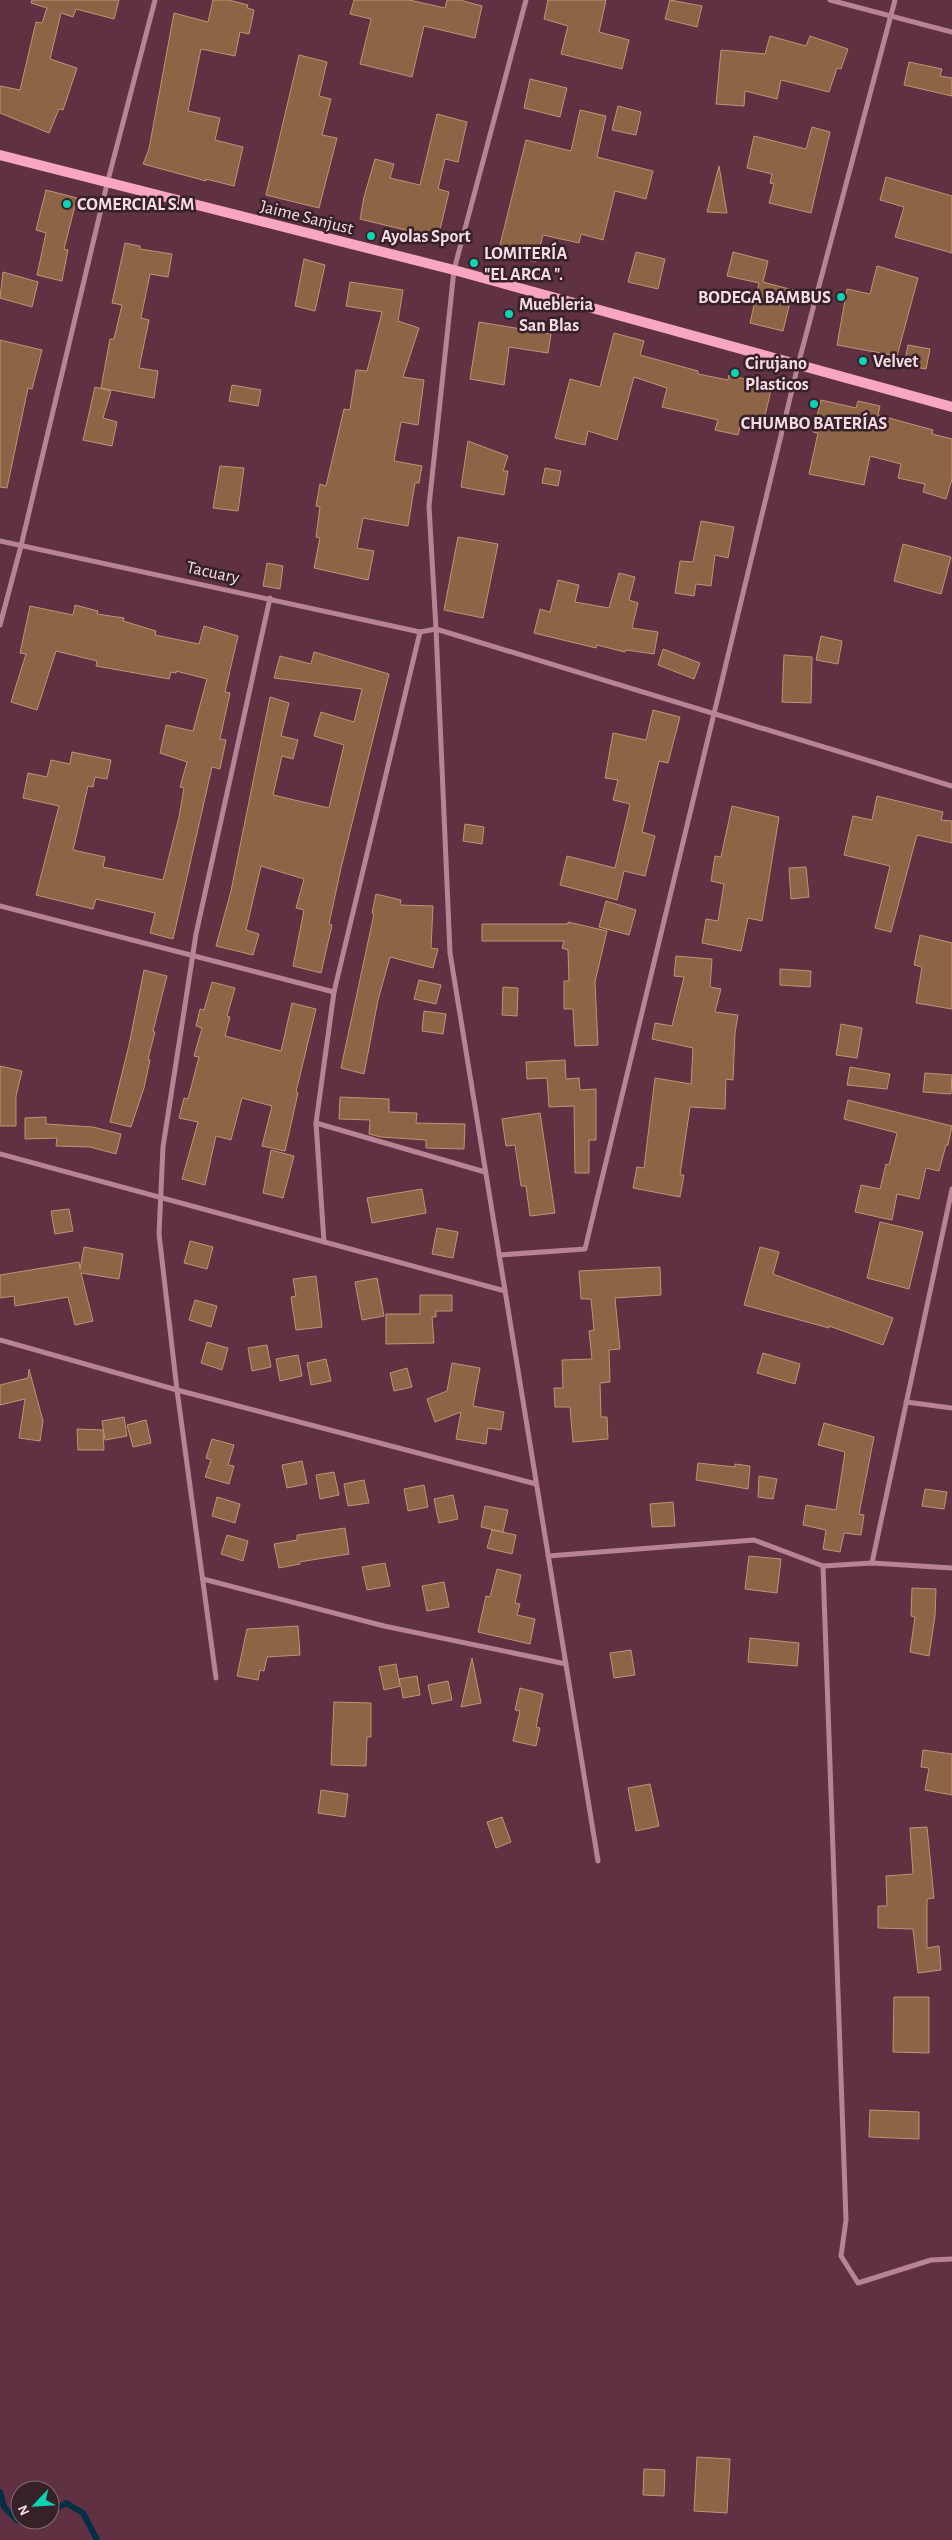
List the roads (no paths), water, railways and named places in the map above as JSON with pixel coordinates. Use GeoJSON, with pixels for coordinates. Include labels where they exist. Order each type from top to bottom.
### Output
{"type":"FeatureCollection","features":[{"type":"Feature","properties":{"kind":"main road","name":"Jaime Sanjust"},"geometry":{"type":"LineString","coordinates":[[0,155],[107,184],[454,270],[952,407]]}},
{"type":"Feature","properties":{"kind":"street"},"geometry":{"type":"LineString","coordinates":[[0,625],[21,546],[107,184],[155,0]]}},
{"type":"Feature","properties":{"kind":"street"},"geometry":{"type":"LineString","coordinates":[[526,0],[454,270],[429,506],[450,953],[598,1861]]}},
{"type":"Feature","properties":{"kind":"street"},"geometry":{"type":"LineString","coordinates":[[830,0],[952,32]]}},
{"type":"Feature","properties":{"kind":"street"},"geometry":{"type":"LineString","coordinates":[[499,1255],[585,1249],[713,711],[798,365],[895,0]]}},
{"type":"Feature","properties":{"kind":"street","name":"Tacuary"},"geometry":{"type":"LineString","coordinates":[[0,541],[420,632]]}},
{"type":"Feature","properties":{"kind":"street"},"geometry":{"type":"LineString","coordinates":[[216,1678],[177,1390],[159,1234],[160,1198],[163,1147],[193,955],[270,598]]}},
{"type":"Feature","properties":{"kind":"street"},"geometry":{"type":"LineString","coordinates":[[324,1242],[316,1123],[334,992],[420,632],[436,629],[713,711],[952,786]]}},
{"type":"Feature","properties":{"kind":"street"},"geometry":{"type":"LineString","coordinates":[[0,906],[334,992]]}},
{"type":"Feature","properties":{"kind":"street"},"geometry":{"type":"LineString","coordinates":[[316,1123],[485,1172]]}},
{"type":"Feature","properties":{"kind":"street"},"geometry":{"type":"LineString","coordinates":[[0,1154],[505,1291]]}},
{"type":"Feature","properties":{"kind":"street"},"geometry":{"type":"LineString","coordinates":[[872,1563],[952,1189]]}},
{"type":"Feature","properties":{"kind":"street"},"geometry":{"type":"LineString","coordinates":[[0,1340],[177,1390],[536,1484]]}},
{"type":"Feature","properties":{"kind":"street"},"geometry":{"type":"LineString","coordinates":[[906,1402],[952,1408]]}},
{"type":"Feature","properties":{"kind":"street"},"geometry":{"type":"LineString","coordinates":[[548,1556],[754,1540],[823,1566],[872,1563],[952,1568]]}},
{"type":"Feature","properties":{"kind":"street"},"geometry":{"type":"LineString","coordinates":[[823,1566],[845,2210],[841,2256],[858,2283],[931,2260],[952,2258]]}},
{"type":"Feature","properties":{"kind":"street"},"geometry":{"type":"LineString","coordinates":[[203,1579],[384,1626],[566,1664]]}},
{"type":"Feature","properties":{"kind":"waterway"},"geometry":{"type":"LineString","coordinates":[[0,2492],[4,2507],[10,2513]]}},
{"type":"Feature","properties":{"kind":"waterway"},"geometry":{"type":"LineString","coordinates":[[60,2506],[66,2503],[83,2513],[97,2540]]}},
{"type":"Feature","properties":{"kind":"place","name":"COMERCIAL S.M"},"geometry":{"type":"Point","coordinates":[67,204]}},
{"type":"Feature","properties":{"kind":"place","name":"Ayolas Sport"},"geometry":{"type":"Point","coordinates":[371,236]}},
{"type":"Feature","properties":{"kind":"place","name":"LOMITERÍA \"EL ARCA \"."},"geometry":{"type":"Point","coordinates":[474,263]}},
{"type":"Feature","properties":{"kind":"place","name":"BODEGA BAMBUS"},"geometry":{"type":"Point","coordinates":[841,297]}},
{"type":"Feature","properties":{"kind":"place","name":"Muebleria San Blas"},"geometry":{"type":"Point","coordinates":[509,314]}},
{"type":"Feature","properties":{"kind":"place","name":"Velvet"},"geometry":{"type":"Point","coordinates":[863,361]}},
{"type":"Feature","properties":{"kind":"place","name":"Cirujano Plasticos"},"geometry":{"type":"Point","coordinates":[735,373]}},
{"type":"Feature","properties":{"kind":"place","name":"CHUMBO BATERÍAS"},"geometry":{"type":"Point","coordinates":[814,404]}}]}
